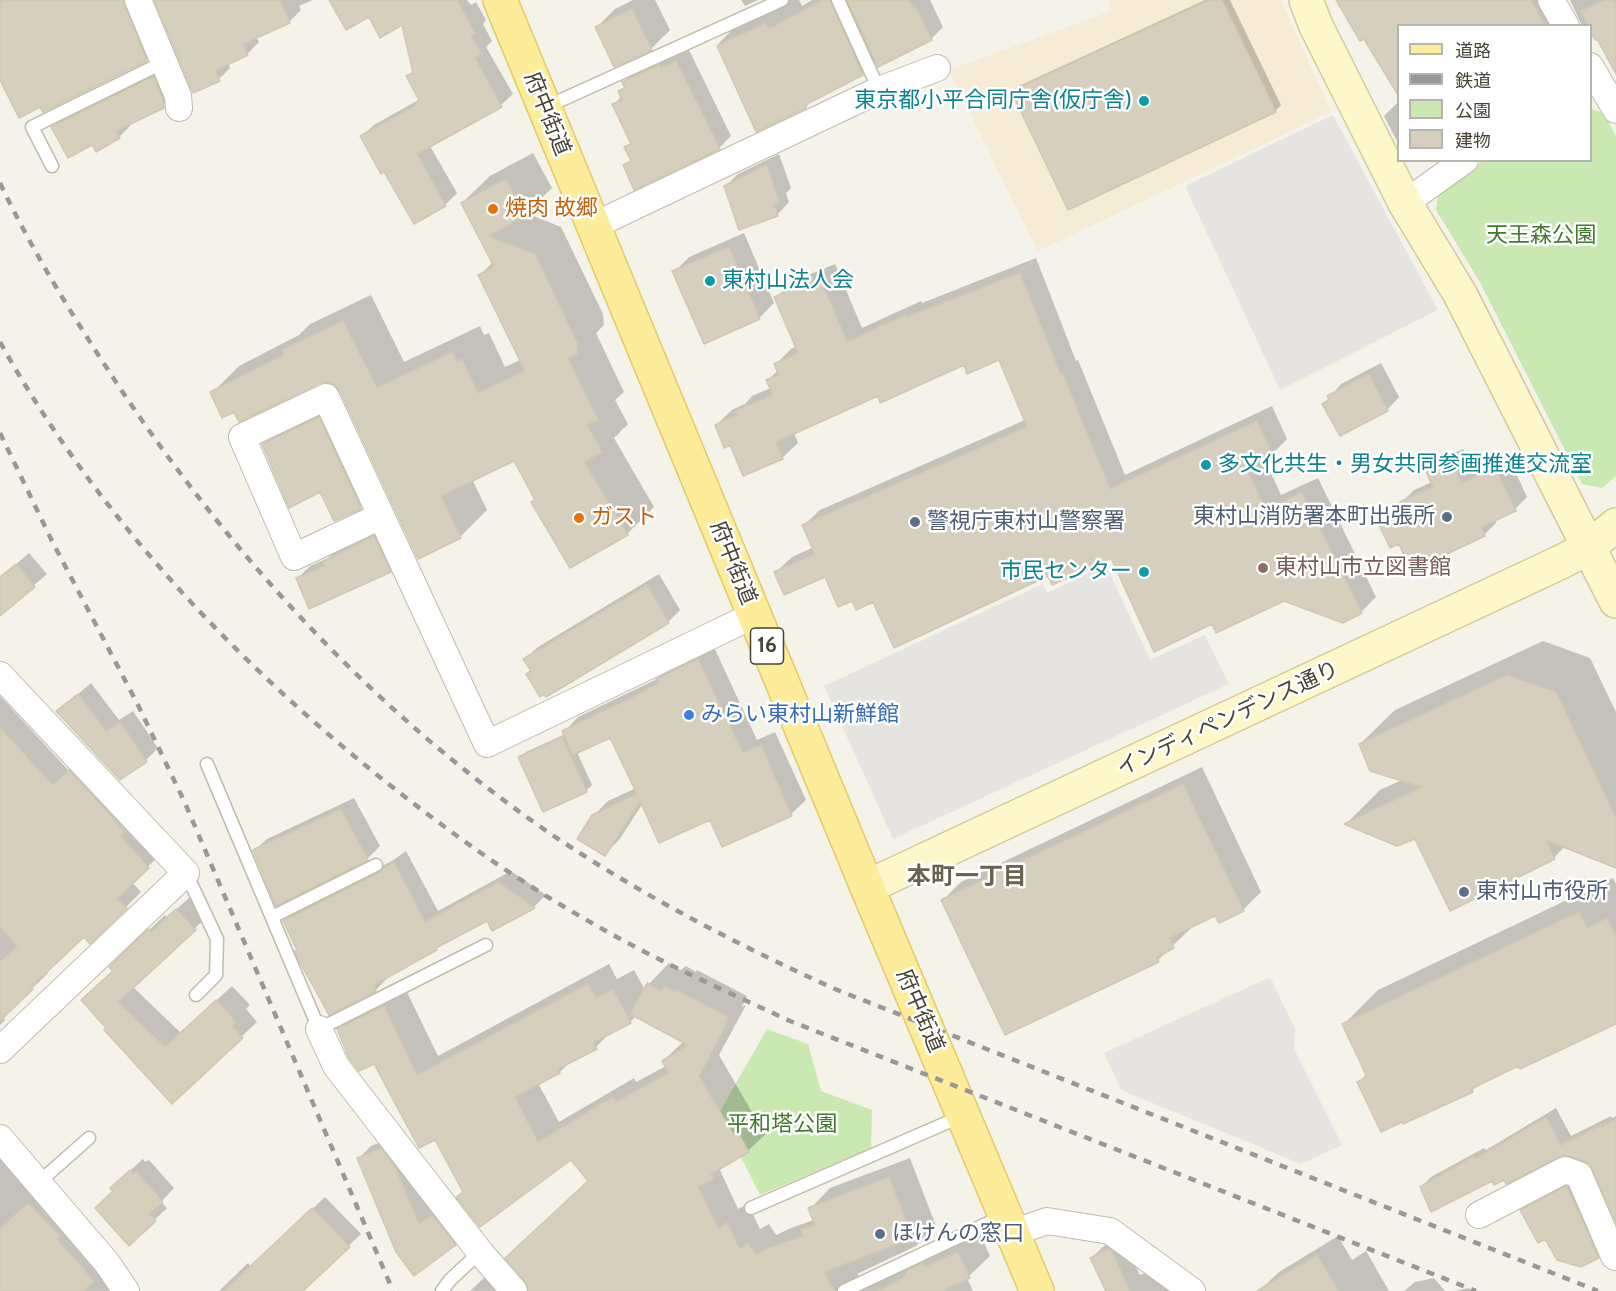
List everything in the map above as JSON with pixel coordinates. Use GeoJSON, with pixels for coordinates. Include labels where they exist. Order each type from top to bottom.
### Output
{"type":"FeatureCollection","features":[{"type":"Feature","properties":{"kind":"main road","name":"府中街道"},"geometry":{"type":"LineString","coordinates":[[500,0],[867,887],[1037,1291]]}},
{"type":"Feature","properties":{"kind":"street"},"geometry":{"type":"LineString","coordinates":[[138,0],[178,96],[179,108]]}},
{"type":"Feature","properties":{"kind":"street"},"geometry":{"type":"LineString","coordinates":[[1306,0],[1316,26],[1405,203],[1460,294],[1616,601]]}},
{"type":"Feature","properties":{"kind":"street"},"geometry":{"type":"LineString","coordinates":[[1551,0],[1565,24]]}},
{"type":"Feature","properties":{"kind":"street"},"geometry":{"type":"LineString","coordinates":[[593,226],[879,90],[937,68]]}},
{"type":"Feature","properties":{"kind":"street"},"geometry":{"type":"LineString","coordinates":[[1592,71],[1604,98]]}},
{"type":"Feature","properties":{"kind":"street"},"geometry":{"type":"LineString","coordinates":[[1405,203],[1462,162]]}},
{"type":"Feature","properties":{"kind":"street"},"geometry":{"type":"LineString","coordinates":[[381,516],[294,557],[242,437],[326,397],[487,744],[754,615]]}},
{"type":"Feature","properties":{"kind":"street","name":"インディペンデンス通り"},"geometry":{"type":"LineString","coordinates":[[867,887],[1589,548],[1616,525]]}},
{"type":"Feature","properties":{"kind":"street"},"geometry":{"type":"LineString","coordinates":[[0,675],[186,873],[0,1050]]}},
{"type":"Feature","properties":{"kind":"street"},"geometry":{"type":"LineString","coordinates":[[319,1029],[336,1066],[480,1252],[514,1291]]}},
{"type":"Feature","properties":{"kind":"street"},"geometry":{"type":"LineString","coordinates":[[0,1138],[107,1263],[122,1289]]}},
{"type":"Feature","properties":{"kind":"street"},"geometry":{"type":"LineString","coordinates":[[1479,1215],[1565,1170],[1579,1175],[1616,1257]]}},
{"type":"Feature","properties":{"kind":"street"},"geometry":{"type":"LineString","coordinates":[[1008,1224],[1047,1221],[1110,1231],[1192,1291]]}},
{"type":"Feature","properties":{"kind":"lane"},"geometry":{"type":"LineString","coordinates":[[545,107],[782,0]]}},
{"type":"Feature","properties":{"kind":"lane"},"geometry":{"type":"LineString","coordinates":[[838,0],[879,90]]}},
{"type":"Feature","properties":{"kind":"lane"},"geometry":{"type":"LineString","coordinates":[[52,166],[32,127],[164,62]]}},
{"type":"Feature","properties":{"kind":"lane"},"geometry":{"type":"LineString","coordinates":[[207,764],[319,1029],[486,945]]}},
{"type":"Feature","properties":{"kind":"lane"},"geometry":{"type":"LineString","coordinates":[[272,917],[376,866]]}},
{"type":"Feature","properties":{"kind":"lane"},"geometry":{"type":"LineString","coordinates":[[186,873],[217,939],[216,975],[196,995]]}},
{"type":"Feature","properties":{"kind":"lane"},"geometry":{"type":"LineString","coordinates":[[751,1208],[964,1115]]}},
{"type":"Feature","properties":{"kind":"lane"},"geometry":{"type":"LineString","coordinates":[[38,1183],[88,1138]]}},
{"type":"Feature","properties":{"kind":"lane"},"geometry":{"type":"LineString","coordinates":[[844,1291],[1008,1224]]}},
{"type":"Feature","properties":{"kind":"lane"},"geometry":{"type":"LineString","coordinates":[[442,1291],[450,1280],[480,1252]]}},
{"type":"Feature","properties":{"kind":"shaded area"},"geometry":{"type":"Polygon","coordinates":[[[1108,0],[1281,0],[1331,112],[1038,251],[949,70],[1112,11],[1108,0]]]}},
{"type":"Feature","properties":{"kind":"shaded area"},"geometry":{"type":"Polygon","coordinates":[[[1333,115],[1438,310],[1280,390],[1185,186],[1333,115]]]}},
{"type":"Feature","properties":{"kind":"shaded area"},"geometry":{"type":"Polygon","coordinates":[[[1106,565],[1150,660],[1205,635],[1229,684],[893,839],[824,686],[1043,584],[1047,593],[1106,565]]]}},
{"type":"Feature","properties":{"kind":"shaded area"},"geometry":{"type":"Polygon","coordinates":[[[1270,977],[1295,1029],[1294,1049],[1342,1145],[1301,1164],[1121,1090],[1104,1053],[1270,977]]]}},
{"type":"Feature","properties":{"kind":"green space","name":"天王森公園"},"geometry":{"type":"Polygon","coordinates":[[[1592,109],[1604,113],[1616,136],[1616,476],[1602,488],[1582,484],[1481,284],[1436,210],[1438,196],[1482,162],[1592,162],[1592,109]]]}},
{"type":"Feature","properties":{"kind":"green space","name":"平和塔公園"},"geometry":{"type":"Polygon","coordinates":[[[767,1029],[808,1044],[821,1091],[872,1110],[871,1148],[760,1195],[719,1113],[767,1029]]]}},
{"type":"Feature","properties":{"kind":"building"},"geometry":{"type":"Polygon","coordinates":[[[0,0],[123,0],[147,61],[43,112],[40,107],[19,118],[0,80],[0,0]]]}},
{"type":"Feature","properties":{"kind":"building"},"geometry":{"type":"Polygon","coordinates":[[[154,0],[280,0],[290,23],[243,44],[248,55],[215,71],[220,81],[193,93],[154,0]]]}},
{"type":"Feature","properties":{"kind":"building"},"geometry":{"type":"Polygon","coordinates":[[[329,0],[457,0],[475,33],[471,36],[482,54],[475,58],[502,107],[417,154],[446,206],[414,224],[384,172],[381,174],[360,136],[415,106],[414,104],[419,100],[406,76],[413,73],[402,25],[380,38],[369,17],[346,30],[329,0]]]}},
{"type":"Feature","properties":{"kind":"building"},"geometry":{"type":"Polygon","coordinates":[[[823,0],[830,0],[863,75],[805,105],[806,108],[756,132],[717,46],[766,23],[769,29],[823,0]]]}},
{"type":"Feature","properties":{"kind":"building"},"geometry":{"type":"Polygon","coordinates":[[[847,0],[909,0],[914,9],[916,8],[932,40],[878,67],[847,0]]]}},
{"type":"Feature","properties":{"kind":"building","name":"東京都小平合同庁舎(仮庁舎)"},"geometry":{"type":"Polygon","coordinates":[[[1209,0],[1222,0],[1276,112],[1068,210],[1011,91],[1209,0]]]}},
{"type":"Feature","properties":{"kind":"building"},"geometry":{"type":"Polygon","coordinates":[[[1336,0],[1531,0],[1544,24],[1397,24],[1397,93],[1364,39],[1360,41],[1336,0]]]}},
{"type":"Feature","properties":{"kind":"building"},"geometry":{"type":"Polygon","coordinates":[[[1604,0],[1616,0],[1616,74],[1597,39],[1595,40],[1592,35],[1592,24],[1587,24],[1581,11],[1604,0]]]}},
{"type":"Feature","properties":{"kind":"building"},"geometry":{"type":"Polygon","coordinates":[[[632,9],[652,50],[614,67],[595,27],[632,9]]]}},
{"type":"Feature","properties":{"kind":"building"},"geometry":{"type":"Polygon","coordinates":[[[676,61],[720,149],[634,190],[623,165],[631,161],[624,147],[631,144],[612,104],[622,100],[618,91],[625,88],[622,82],[659,65],[661,68],[676,61]]]}},
{"type":"Feature","properties":{"kind":"building"},"geometry":{"type":"Polygon","coordinates":[[[154,76],[164,108],[116,131],[120,138],[96,152],[92,145],[68,158],[51,127],[154,76]]]}},
{"type":"Feature","properties":{"kind":"building"},"geometry":{"type":"Polygon","coordinates":[[[767,165],[779,202],[774,204],[778,216],[739,230],[724,186],[767,165]]]}},
{"type":"Feature","properties":{"kind":"building"},"geometry":{"type":"Polygon","coordinates":[[[506,179],[525,216],[488,236],[535,254],[577,342],[577,354],[568,358],[598,420],[587,425],[602,452],[584,462],[628,535],[570,568],[531,502],[535,500],[514,461],[441,496],[461,538],[418,559],[340,391],[335,385],[328,382],[320,383],[239,422],[234,412],[222,418],[210,392],[284,355],[282,350],[343,321],[377,388],[452,352],[457,361],[462,359],[478,393],[525,371],[478,275],[494,267],[461,203],[506,179]]]}},
{"type":"Feature","properties":{"kind":"building"},"geometry":{"type":"Polygon","coordinates":[[[729,247],[760,319],[704,344],[672,271],[729,247]]]}},
{"type":"Feature","properties":{"kind":"building"},"geometry":{"type":"Polygon","coordinates":[[[1020,273],[1110,489],[1257,421],[1273,455],[1246,468],[1266,509],[1302,492],[1362,613],[1343,623],[1284,601],[1216,633],[1212,624],[1154,652],[1111,558],[1052,585],[1048,576],[894,648],[873,602],[856,610],[852,601],[838,607],[825,577],[784,595],[774,572],[815,554],[802,525],[1027,427],[999,360],[967,374],[964,365],[880,403],[878,396],[776,442],[783,459],[743,476],[730,445],[724,448],[715,425],[737,415],[735,411],[773,395],[766,380],[779,375],[774,364],[798,353],[774,297],[820,278],[847,342],[905,315],[906,317],[1020,273]]]}},
{"type":"Feature","properties":{"kind":"building"},"geometry":{"type":"Polygon","coordinates":[[[1369,374],[1388,411],[1340,436],[1322,404],[1329,400],[1327,396],[1369,374]]]}},
{"type":"Feature","properties":{"kind":"building"},"geometry":{"type":"Polygon","coordinates":[[[319,417],[361,509],[334,521],[320,492],[289,508],[262,444],[319,417]]]}},
{"type":"Feature","properties":{"kind":"building","name":"東村山消防署本町出張所"},"geometry":{"type":"Polygon","coordinates":[[[1451,460],[1462,483],[1495,467],[1516,511],[1481,527],[1485,536],[1411,571],[1399,544],[1390,548],[1378,523],[1404,511],[1400,502],[1433,487],[1426,472],[1451,460]]]}},
{"type":"Feature","properties":{"kind":"building"},"geometry":{"type":"Polygon","coordinates":[[[374,536],[391,572],[309,609],[296,578],[325,566],[323,562],[374,536]]]}},
{"type":"Feature","properties":{"kind":"building"},"geometry":{"type":"Polygon","coordinates":[[[16,564],[35,587],[0,616],[0,577],[16,564]]]}},
{"type":"Feature","properties":{"kind":"building"},"geometry":{"type":"Polygon","coordinates":[[[647,585],[669,623],[546,697],[544,694],[540,697],[526,674],[531,671],[523,659],[647,585]]]}},
{"type":"Feature","properties":{"kind":"building"},"geometry":{"type":"Polygon","coordinates":[[[698,659],[743,753],[761,745],[792,816],[722,847],[710,820],[659,843],[640,801],[605,856],[577,839],[592,815],[637,794],[610,738],[573,755],[562,731],[639,694],[659,683],[656,679],[698,659]]]}},
{"type":"Feature","properties":{"kind":"building"},"geometry":{"type":"Polygon","coordinates":[[[1507,675],[1556,692],[1616,818],[1616,868],[1546,840],[1555,859],[1450,911],[1415,839],[1397,846],[1344,824],[1422,787],[1370,771],[1359,744],[1507,675]]]}},
{"type":"Feature","properties":{"kind":"building"},"geometry":{"type":"Polygon","coordinates":[[[78,694],[106,731],[120,722],[147,762],[120,780],[56,711],[78,694]]]}},
{"type":"Feature","properties":{"kind":"building"},"geometry":{"type":"Polygon","coordinates":[[[0,728],[53,785],[69,770],[125,832],[120,836],[149,868],[117,899],[127,908],[90,944],[84,937],[31,987],[33,989],[0,1021],[0,962],[17,946],[0,926],[0,728]]]}},
{"type":"Feature","properties":{"kind":"building"},"geometry":{"type":"Polygon","coordinates":[[[562,737],[587,792],[543,812],[518,757],[562,737]]]}},
{"type":"Feature","properties":{"kind":"building"},"geometry":{"type":"Polygon","coordinates":[[[1183,784],[1244,911],[1219,923],[1215,916],[1169,938],[1174,948],[1157,957],[1159,962],[1005,1035],[941,900],[1183,784]]]}},
{"type":"Feature","properties":{"kind":"building"},"geometry":{"type":"Polygon","coordinates":[[[341,809],[368,860],[276,906],[253,850],[341,809]]]}},
{"type":"Feature","properties":{"kind":"building"},"geometry":{"type":"Polygon","coordinates":[[[394,862],[425,922],[498,882],[535,908],[492,931],[487,921],[374,985],[376,991],[329,1015],[298,959],[295,951],[297,950],[283,921],[380,872],[394,862]]]}},
{"type":"Feature","properties":{"kind":"building"},"geometry":{"type":"Polygon","coordinates":[[[176,909],[196,930],[118,1002],[165,1047],[216,1000],[236,1022],[232,1026],[243,1038],[172,1104],[104,1030],[106,1028],[81,1000],[113,971],[109,967],[148,929],[151,932],[176,909]]]}},
{"type":"Feature","properties":{"kind":"building"},"geometry":{"type":"Polygon","coordinates":[[[1579,912],[1587,928],[1607,918],[1616,937],[1616,1024],[1520,1069],[1518,1066],[1471,1089],[1473,1092],[1381,1132],[1357,1082],[1367,1077],[1342,1024],[1579,912]]]}},
{"type":"Feature","properties":{"kind":"building"},"geometry":{"type":"Polygon","coordinates":[[[647,983],[661,991],[664,986],[675,992],[676,990],[728,1017],[724,1025],[728,1022],[699,1076],[733,1134],[737,1131],[749,1152],[711,1174],[714,1179],[698,1186],[718,1228],[727,1223],[740,1249],[748,1243],[756,1255],[803,1236],[801,1230],[815,1225],[808,1208],[889,1177],[913,1238],[824,1272],[834,1291],[529,1291],[525,1281],[505,1258],[588,1181],[571,1160],[480,1227],[456,1197],[463,1192],[435,1140],[419,1148],[374,1064],[359,1071],[349,1058],[337,1029],[384,1006],[417,1075],[588,984],[596,998],[613,989],[631,1023],[593,1043],[597,1049],[558,1069],[560,1073],[515,1097],[538,1142],[613,1097],[616,1102],[669,1073],[662,1061],[688,1045],[630,1014],[647,983]]]}},
{"type":"Feature","properties":{"kind":"building"},"geometry":{"type":"Polygon","coordinates":[[[1546,1117],[1561,1145],[1616,1119],[1616,1223],[1590,1164],[1564,1155],[1506,1184],[1504,1180],[1494,1185],[1492,1181],[1431,1212],[1420,1187],[1474,1156],[1475,1159],[1546,1117]]]}},
{"type":"Feature","properties":{"kind":"building"},"geometry":{"type":"Polygon","coordinates":[[[381,1148],[395,1167],[419,1224],[432,1215],[456,1245],[414,1276],[396,1252],[357,1158],[381,1148]]]}},
{"type":"Feature","properties":{"kind":"building"},"geometry":{"type":"Polygon","coordinates":[[[130,1170],[133,1173],[136,1171],[163,1202],[149,1214],[156,1221],[129,1246],[95,1208],[113,1191],[110,1188],[130,1170]]]}},
{"type":"Feature","properties":{"kind":"building"},"geometry":{"type":"Polygon","coordinates":[[[1566,1186],[1599,1258],[1581,1267],[1557,1260],[1545,1239],[1538,1243],[1520,1210],[1566,1186]]]}},
{"type":"Feature","properties":{"kind":"building"},"geometry":{"type":"Polygon","coordinates":[[[28,1203],[60,1236],[57,1239],[94,1281],[83,1291],[0,1291],[0,1229],[28,1203]]]}},
{"type":"Feature","properties":{"kind":"building"},"geometry":{"type":"Polygon","coordinates":[[[312,1208],[350,1247],[303,1291],[224,1291],[312,1208]]]}},
{"type":"Feature","properties":{"kind":"building"},"geometry":{"type":"Polygon","coordinates":[[[1109,1249],[1130,1291],[1106,1291],[1090,1258],[1109,1249]]]}},
{"type":"Feature","properties":{"kind":"building"},"geometry":{"type":"Polygon","coordinates":[[[958,1252],[970,1278],[942,1291],[878,1291],[903,1278],[908,1270],[923,1263],[924,1266],[929,1265],[958,1252]]]}},
{"type":"Feature","properties":{"kind":"building"},"geometry":{"type":"Polygon","coordinates":[[[1317,1255],[1339,1291],[1257,1291],[1317,1255]]]}},
{"type":"Feature","properties":{"kind":"railway"},"geometry":{"type":"LineString","coordinates":[[0,183],[48,272],[101,359],[195,493],[247,557],[301,618],[419,732],[482,784],[548,832],[582,855],[688,917],[835,989],[1598,1291]]}},
{"type":"Feature","properties":{"kind":"railway"},"geometry":{"type":"LineString","coordinates":[[0,342],[39,407],[81,469],[177,587],[229,642],[341,745],[400,793],[513,875],[635,947],[790,1021],[1476,1291]]}},
{"type":"Feature","properties":{"kind":"railway"},"geometry":{"type":"LineString","coordinates":[[0,433],[185,803],[393,1291]]}},
{"type":"Feature","properties":{"kind":"place","name":"東京都小平合同庁舎(仮庁舎)"},"geometry":{"type":"Point","coordinates":[1144,101]}},
{"type":"Feature","properties":{"kind":"place","name":"焼肉 故郷"},"geometry":{"type":"Point","coordinates":[493,209]}},
{"type":"Feature","properties":{"kind":"place","name":"東村山法人会"},"geometry":{"type":"Point","coordinates":[710,281]}},
{"type":"Feature","properties":{"kind":"place","name":"多文化共生・男女共同参画推進交流室"},"geometry":{"type":"Point","coordinates":[1206,465]}},
{"type":"Feature","properties":{"kind":"place","name":"東村山消防署本町出張所"},"geometry":{"type":"Point","coordinates":[1447,517]}},
{"type":"Feature","properties":{"kind":"place","name":"ガスト"},"geometry":{"type":"Point","coordinates":[579,518]}},
{"type":"Feature","properties":{"kind":"place","name":"警視庁東村山警察署"},"geometry":{"type":"Point","coordinates":[915,522]}},
{"type":"Feature","properties":{"kind":"place","name":"東村山市立図書館"},"geometry":{"type":"Point","coordinates":[1263,568]}},
{"type":"Feature","properties":{"kind":"place","name":"市民センター"},"geometry":{"type":"Point","coordinates":[1144,572]}},
{"type":"Feature","properties":{"kind":"place","name":"みらい東村山新鮮館"},"geometry":{"type":"Point","coordinates":[689,715]}},
{"type":"Feature","properties":{"kind":"place","name":"東村山市役所"},"geometry":{"type":"Point","coordinates":[1464,892]}},
{"type":"Feature","properties":{"kind":"place","name":"ほけんの窓口"},"geometry":{"type":"Point","coordinates":[880,1234]}},
{"type":"Feature","properties":{"kind":"district","name":"本町一丁目"},"geometry":{"type":"Point","coordinates":[967,877]}}]}
